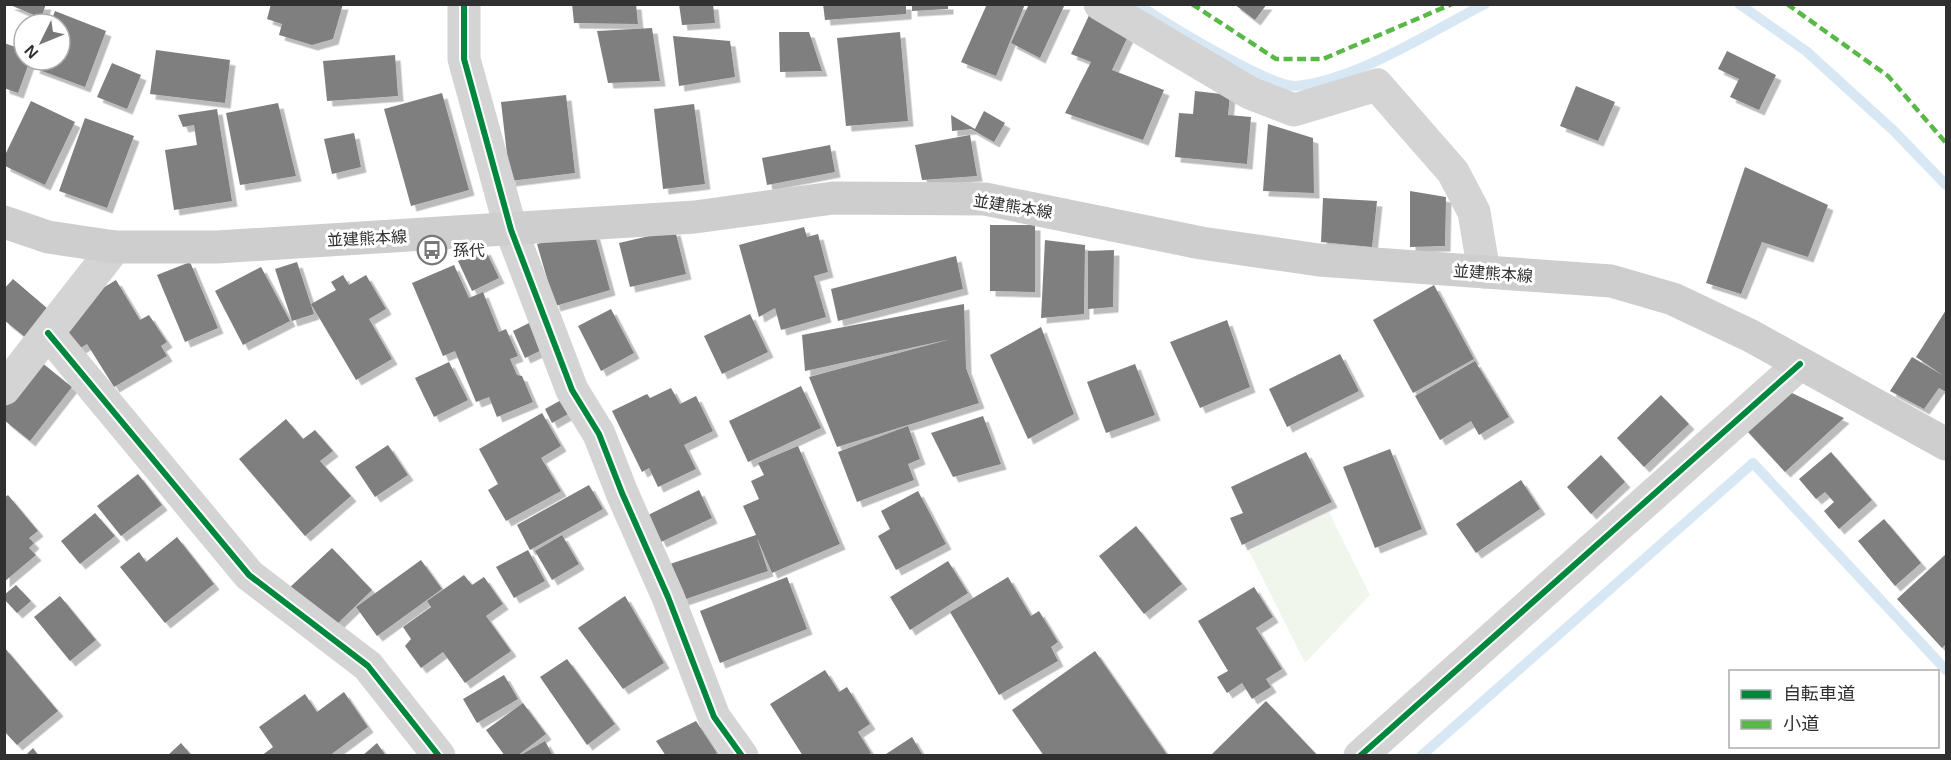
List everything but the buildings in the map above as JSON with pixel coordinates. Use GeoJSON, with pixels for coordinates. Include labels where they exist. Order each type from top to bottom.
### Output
{"type":"FeatureCollection","features":[{"type":"Feature","properties":{"kind":"main road","name":"並建熊本線"},"geometry":{"type":"LineString","coordinates":[[4,222],[48,237],[115,247],[217,247],[695,217],[833,198],[985,199],[1201,243],[1319,260],[1611,281],[1673,299],[1751,336],[1947,444]]}},
{"type":"Feature","properties":{"kind":"street"},"geometry":{"type":"LineString","coordinates":[[464,4],[464,59],[511,230],[572,390],[599,435],[668,597],[714,717],[742,756]]}},
{"type":"Feature","properties":{"kind":"street"},"geometry":{"type":"LineString","coordinates":[[1100,4],[1250,93],[1294,110],[1377,85],[1453,172],[1474,212],[1484,272]]}},
{"type":"Feature","properties":{"kind":"street"},"geometry":{"type":"LineString","coordinates":[[4,389],[115,247]]}},
{"type":"Feature","properties":{"kind":"street"},"geometry":{"type":"LineString","coordinates":[[48,333],[249,575],[368,666],[440,756]]}},
{"type":"Feature","properties":{"kind":"street"},"geometry":{"type":"LineString","coordinates":[[1360,756],[1800,364]]}},
{"type":"Feature","properties":{"kind":"shaded area"},"geometry":{"type":"Polygon","coordinates":[[[1329,512],[1370,595],[1305,663],[1249,551],[1329,512]]]}},
{"type":"Feature","properties":{"kind":"waterway"},"geometry":{"type":"LineString","coordinates":[[1138,4],[1192,38],[1242,65],[1284,84],[1296,86],[1344,75],[1368,65],[1485,4]]}},
{"type":"Feature","properties":{"kind":"waterway"},"geometry":{"type":"LineString","coordinates":[[1739,4],[1806,51],[1894,131],[1946,185]]}},
{"type":"Feature","properties":{"kind":"waterway"},"geometry":{"type":"LineString","coordinates":[[1421,756],[1753,463],[1946,670]]}},
{"type":"Feature","properties":{"kind":"marked path"},"geometry":{"type":"LineString","coordinates":[[1192,4],[1276,59],[1323,59],[1452,4]]}},
{"type":"Feature","properties":{"kind":"marked path"},"geometry":{"type":"LineString","coordinates":[[1787,4],[1888,76],[1946,143]]}},
{"type":"Feature","properties":{"kind":"cycle path"},"geometry":{"type":"LineString","coordinates":[[464,4],[464,59],[511,230],[572,390],[599,434],[622,493],[668,597],[714,717],[742,756]]}},
{"type":"Feature","properties":{"kind":"cycle path"},"geometry":{"type":"LineString","coordinates":[[48,333],[249,575],[368,666],[439,756]]}},
{"type":"Feature","properties":{"kind":"cycle path"},"geometry":{"type":"LineString","coordinates":[[1360,756],[1800,364]]}},
{"type":"Feature","properties":{"kind":"place","name":"孫代"},"geometry":{"type":"Point","coordinates":[432,250]}}]}
